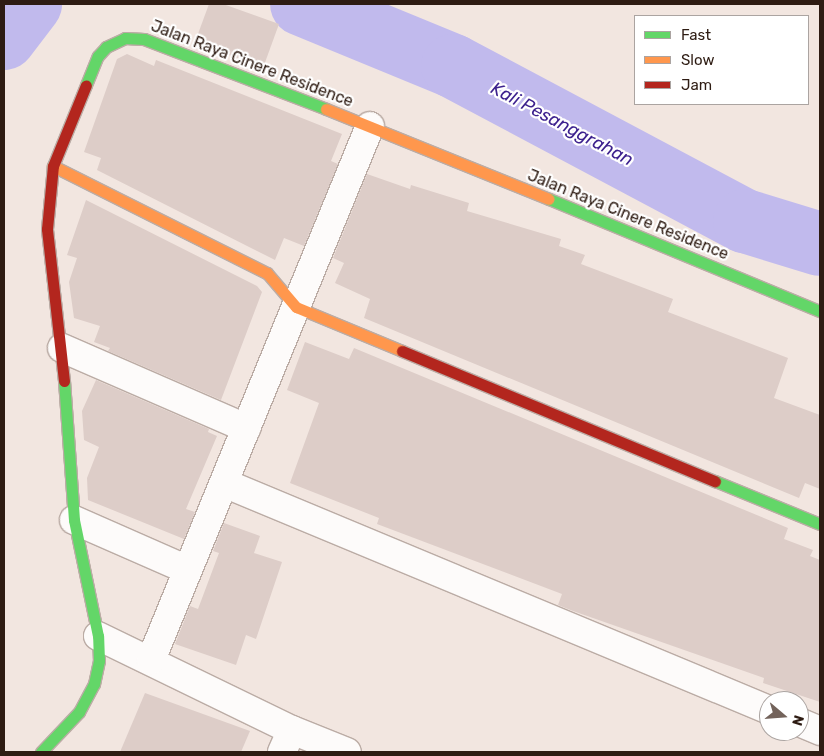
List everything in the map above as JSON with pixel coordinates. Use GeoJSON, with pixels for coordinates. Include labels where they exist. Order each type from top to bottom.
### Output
{"type":"FeatureCollection","features":[{"type":"Feature","properties":{"kind":"street","name":"Jalan Raya Cinere Residence"},"geometry":{"type":"LineString","coordinates":[[41,752],[79,712],[94,684],[98,661],[98,636],[74,520],[62,348],[47,229],[53,166],[98,56],[106,47],[125,38],[144,38],[370,126],[820,311]]}},
{"type":"Feature","properties":{"kind":"street"},"geometry":{"type":"LineString","coordinates":[[151,660],[370,126]]}},
{"type":"Feature","properties":{"kind":"street"},"geometry":{"type":"LineString","coordinates":[[53,166],[268,273],[296,308],[820,524]]}},
{"type":"Feature","properties":{"kind":"street"},"geometry":{"type":"LineString","coordinates":[[62,348],[246,428]]}},
{"type":"Feature","properties":{"kind":"street"},"geometry":{"type":"LineString","coordinates":[[224,483],[759,706]]}},
{"type":"Feature","properties":{"kind":"street"},"geometry":{"type":"LineString","coordinates":[[74,520],[188,570]]}},
{"type":"Feature","properties":{"kind":"street"},"geometry":{"type":"LineString","coordinates":[[98,636],[151,660],[287,741],[347,752]]}},
{"type":"Feature","properties":{"kind":"building"},"geometry":{"type":"Polygon","coordinates":[[[209,4],[223,4],[279,24],[263,68],[195,42],[209,4]]]}},
{"type":"Feature","properties":{"kind":"building"},"geometry":{"type":"Polygon","coordinates":[[[127,54],[154,66],[156,60],[342,134],[331,161],[338,164],[304,246],[284,238],[275,260],[97,170],[101,158],[84,152],[117,59],[127,54]]]}},
{"type":"Feature","properties":{"kind":"building"},"geometry":{"type":"Polygon","coordinates":[[[367,174],[410,189],[411,185],[469,203],[467,211],[561,239],[559,246],[585,255],[581,264],[673,299],[668,312],[788,358],[774,398],[820,415],[820,489],[805,483],[799,498],[364,318],[370,299],[335,283],[344,263],[333,258],[367,174]]]}},
{"type":"Feature","properties":{"kind":"building"},"geometry":{"type":"Polygon","coordinates":[[[86,200],[257,286],[262,292],[221,400],[108,351],[110,348],[94,342],[100,326],[74,318],[69,282],[77,258],[67,255],[86,200]]]}},
{"type":"Feature","properties":{"kind":"building"},"geometry":{"type":"Polygon","coordinates":[[[305,342],[349,359],[354,348],[788,528],[784,539],[813,550],[810,556],[820,560],[820,702],[809,698],[809,691],[787,691],[763,683],[764,678],[558,605],[562,594],[377,524],[379,518],[290,483],[319,403],[287,390],[305,342]]]}},
{"type":"Feature","properties":{"kind":"building"},"geometry":{"type":"Polygon","coordinates":[[[96,380],[209,429],[208,432],[217,436],[186,509],[195,512],[184,539],[88,500],[87,478],[99,447],[84,440],[82,411],[96,380]]]}},
{"type":"Feature","properties":{"kind":"building"},"geometry":{"type":"Polygon","coordinates":[[[224,523],[260,536],[254,553],[282,562],[256,639],[246,635],[236,665],[175,644],[190,606],[198,609],[219,553],[213,551],[224,523]]]}},
{"type":"Feature","properties":{"kind":"building"},"geometry":{"type":"Polygon","coordinates":[[[145,693],[250,731],[241,752],[120,752],[145,693]]]}},
{"type":"Feature","properties":{"kind":"waterway","name":"Kali Pesanggrahan"},"geometry":{"type":"LineString","coordinates":[[4,38],[30,4]]}},
{"type":"Feature","properties":{"kind":"waterway","name":"Kali Pesanggrahan"},"geometry":{"type":"LineString","coordinates":[[302,4],[453,66],[745,221],[820,244]]}},
{"type":"Feature","properties":{"kind":"traffic: fast"},"geometry":{"type":"LineString","coordinates":[[86,85],[98,56],[106,47],[125,38],[144,39],[326,109]]}},
{"type":"Feature","properties":{"kind":"traffic: fast"},"geometry":{"type":"LineString","coordinates":[[549,199],[820,311]]}},
{"type":"Feature","properties":{"kind":"traffic: fast"},"geometry":{"type":"LineString","coordinates":[[41,752],[79,712],[94,684],[99,661],[98,636],[74,520],[64,381]]}},
{"type":"Feature","properties":{"kind":"traffic: fast"},"geometry":{"type":"LineString","coordinates":[[715,481],[820,524]]}},
{"type":"Feature","properties":{"kind":"traffic: slow"},"geometry":{"type":"LineString","coordinates":[[326,109],[549,199]]}},
{"type":"Feature","properties":{"kind":"traffic: slow"},"geometry":{"type":"LineString","coordinates":[[53,166],[267,273],[296,307],[402,351]]}},
{"type":"Feature","properties":{"kind":"traffic: jam"},"geometry":{"type":"LineString","coordinates":[[64,381],[47,229],[53,166],[86,85]]}},
{"type":"Feature","properties":{"kind":"traffic: jam"},"geometry":{"type":"LineString","coordinates":[[402,351],[715,481]]}}]}
